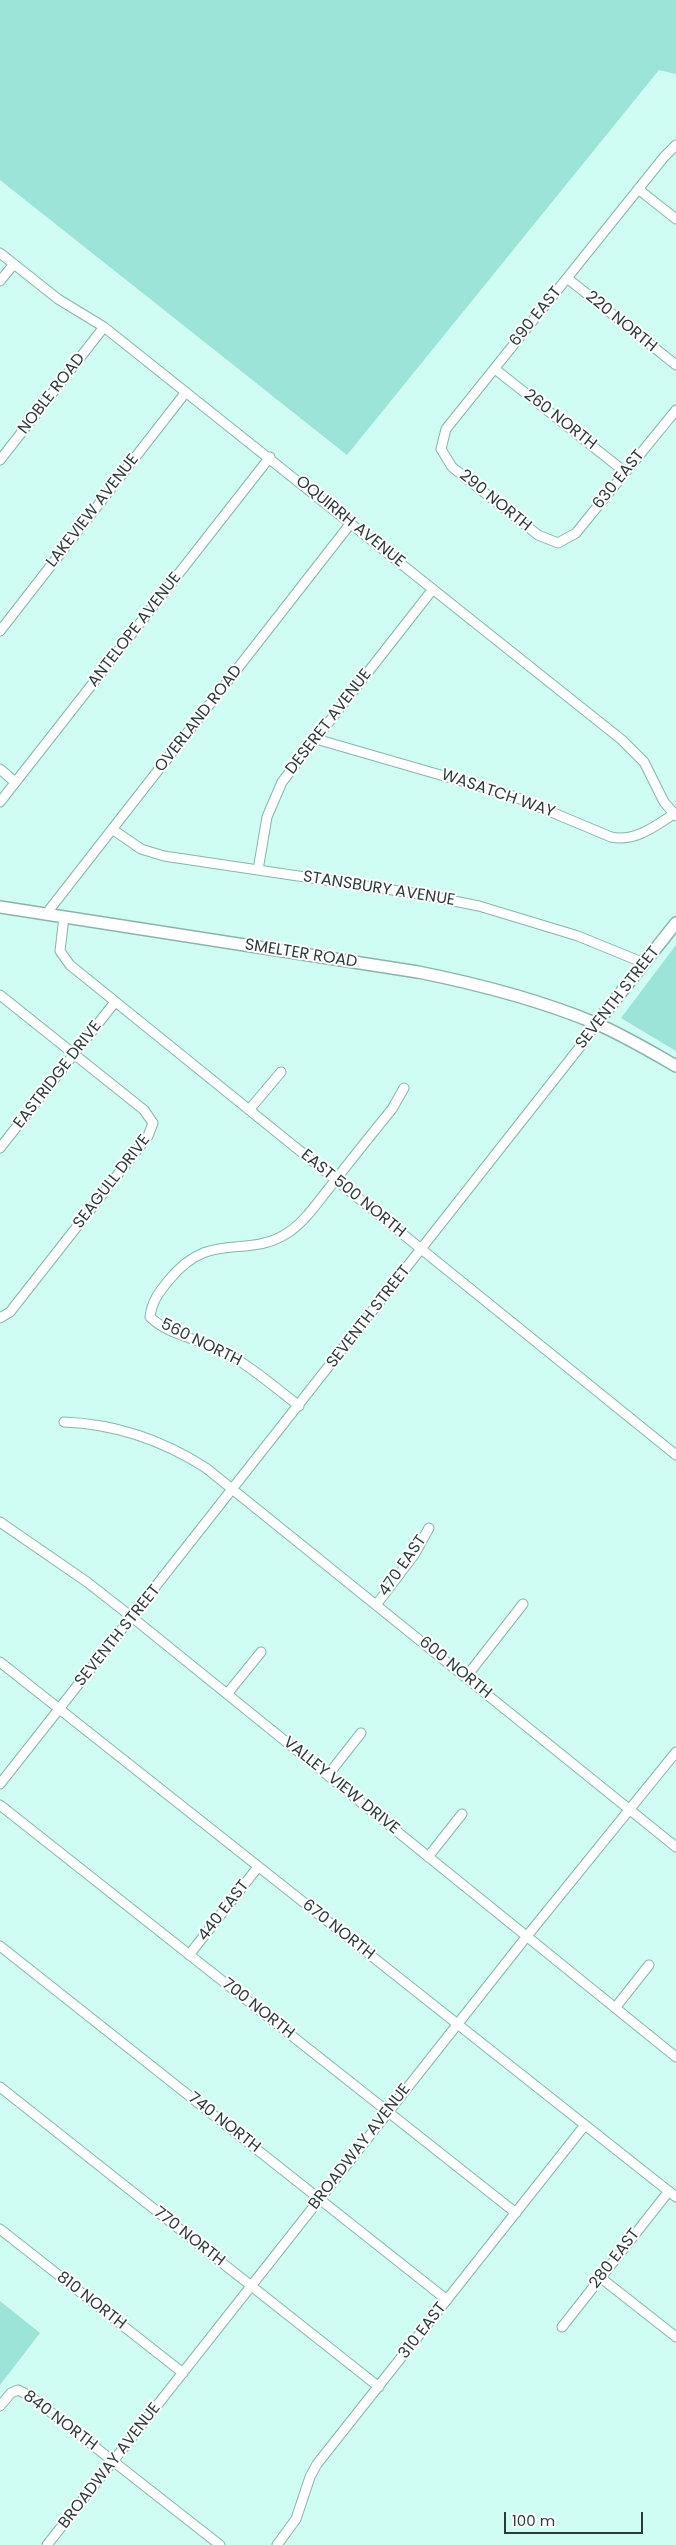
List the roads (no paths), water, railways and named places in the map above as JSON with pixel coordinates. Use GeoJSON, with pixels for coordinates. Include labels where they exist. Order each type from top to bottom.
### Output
{"type":"FeatureCollection","features":[{"type":"Feature","properties":{"kind":"street","name":"690 EAST"},"geometry":{"type":"LineString","coordinates":[[441,449],[446,429],[638,188],[676,145]]}},
{"type":"Feature","properties":{"kind":"street"},"geometry":{"type":"LineString","coordinates":[[638,188],[676,219]]}},
{"type":"Feature","properties":{"kind":"street","name":"OQUIRRH AVENUE"},"geometry":{"type":"LineString","coordinates":[[0,253],[58,298],[104,328],[270,457],[633,750],[647,767],[664,802],[675,815]]}},
{"type":"Feature","properties":{"kind":"street"},"geometry":{"type":"LineString","coordinates":[[0,281],[14,264]]}},
{"type":"Feature","properties":{"kind":"street","name":"220 NORTH"},"geometry":{"type":"LineString","coordinates":[[567,278],[676,366]]}},
{"type":"Feature","properties":{"kind":"street","name":"NOBLE ROAD"},"geometry":{"type":"LineString","coordinates":[[0,460],[104,328]]}},
{"type":"Feature","properties":{"kind":"street","name":"260 NORTH"},"geometry":{"type":"LineString","coordinates":[[495,368],[626,472]]}},
{"type":"Feature","properties":{"kind":"street","name":"LAKEVIEW AVENUE"},"geometry":{"type":"LineString","coordinates":[[0,631],[186,392]]}},
{"type":"Feature","properties":{"kind":"street","name":"630 EAST"},"geometry":{"type":"LineString","coordinates":[[558,543],[576,533],[676,410]]}},
{"type":"Feature","properties":{"kind":"street","name":"290 NORTH"},"geometry":{"type":"LineString","coordinates":[[441,449],[452,467],[538,535],[558,543]]}},
{"type":"Feature","properties":{"kind":"street","name":"ANTELOPE AVENUE"},"geometry":{"type":"LineString","coordinates":[[0,802],[270,457]]}},
{"type":"Feature","properties":{"kind":"street","name":"OVERLAND ROAD"},"geometry":{"type":"LineString","coordinates":[[46,914],[351,523]]}},
{"type":"Feature","properties":{"kind":"street","name":"DESERET AVENUE"},"geometry":{"type":"LineString","coordinates":[[258,870],[267,817],[273,798],[282,782],[433,589]]}},
{"type":"Feature","properties":{"kind":"street","name":"WASATCH WAY"},"geometry":{"type":"LineString","coordinates":[[316,739],[513,796],[611,837],[620,839],[637,836],[675,815]]}},
{"type":"Feature","properties":{"kind":"street"},"geometry":{"type":"LineString","coordinates":[[0,769],[16,782]]}},
{"type":"Feature","properties":{"kind":"street","name":"STANSBURY AVENUE"},"geometry":{"type":"LineString","coordinates":[[112,829],[135,846],[156,854],[478,906],[578,936],[644,963]]}},
{"type":"Feature","properties":{"kind":"street","name":"SMELTER ROAD"},"geometry":{"type":"LineString","coordinates":[[0,907],[418,972],[524,997],[596,1024],[676,1066]]}},
{"type":"Feature","properties":{"kind":"street","name":"EAST 500 NORTH"},"geometry":{"type":"LineString","coordinates":[[64,917],[60,951],[63,958],[676,1455]]}},
{"type":"Feature","properties":{"kind":"street","name":"SEVENTH STREET"},"geometry":{"type":"LineString","coordinates":[[0,1784],[234,1490],[676,923]]}},
{"type":"Feature","properties":{"kind":"street"},"geometry":{"type":"LineString","coordinates":[[0,995],[74,1054]]}},
{"type":"Feature","properties":{"kind":"street","name":"EASTRIDGE DRIVE"},"geometry":{"type":"LineString","coordinates":[[0,1148],[115,1002]]}},
{"type":"Feature","properties":{"kind":"street","name":"SEAGULL DRIVE"},"geometry":{"type":"LineString","coordinates":[[0,1318],[10,1312],[152,1130],[153,1123],[144,1110],[74,1054]]}},
{"type":"Feature","properties":{"kind":"street"},"geometry":{"type":"LineString","coordinates":[[249,1110],[280,1072]]}},
{"type":"Feature","properties":{"kind":"street"},"geometry":{"type":"LineString","coordinates":[[336,1180],[392,1109],[404,1088]]}},
{"type":"Feature","properties":{"kind":"street","name":"560 NORTH"},"geometry":{"type":"LineString","coordinates":[[299,1406],[226,1353],[195,1339],[166,1330],[150,1317],[156,1296],[182,1265],[198,1254],[216,1248],[260,1244],[286,1234],[301,1222],[336,1180]]}},
{"type":"Feature","properties":{"kind":"street","name":"600 NORTH"},"geometry":{"type":"LineString","coordinates":[[64,1422],[115,1427],[147,1437],[192,1459],[234,1490],[676,1847]]}},
{"type":"Feature","properties":{"kind":"street","name":"VALLEY VIEW DRIVE"},"geometry":{"type":"LineString","coordinates":[[0,1522],[87,1582],[133,1618],[676,2057]]}},
{"type":"Feature","properties":{"kind":"street","name":"470 EAST"},"geometry":{"type":"LineString","coordinates":[[376,1605],[414,1555],[429,1528]]}},
{"type":"Feature","properties":{"kind":"street"},"geometry":{"type":"LineString","coordinates":[[466,1678],[523,1604]]}},
{"type":"Feature","properties":{"kind":"street"},"geometry":{"type":"LineString","coordinates":[[227,1694],[261,1652]]}},
{"type":"Feature","properties":{"kind":"street","name":"670 NORTH"},"geometry":{"type":"LineString","coordinates":[[0,1662],[672,2194]]}},
{"type":"Feature","properties":{"kind":"street"},"geometry":{"type":"LineString","coordinates":[[328,1776],[361,1733]]}},
{"type":"Feature","properties":{"kind":"street","name":"BROADWAY AVENUE"},"geometry":{"type":"LineString","coordinates":[[47,2545],[457,2024],[676,1752]]}},
{"type":"Feature","properties":{"kind":"street","name":"700 NORTH"},"geometry":{"type":"LineString","coordinates":[[0,1805],[516,2213]]}},
{"type":"Feature","properties":{"kind":"street"},"geometry":{"type":"LineString","coordinates":[[428,1856],[462,1814]]}},
{"type":"Feature","properties":{"kind":"street","name":"440 EAST"},"geometry":{"type":"LineString","coordinates":[[189,1954],[258,1867]]}},
{"type":"Feature","properties":{"kind":"street","name":"740 NORTH"},"geometry":{"type":"LineString","coordinates":[[0,1946],[447,2300]]}},
{"type":"Feature","properties":{"kind":"street"},"geometry":{"type":"LineString","coordinates":[[615,2008],[649,1965]]}},
{"type":"Feature","properties":{"kind":"street","name":"770 NORTH"},"geometry":{"type":"LineString","coordinates":[[0,2087],[379,2387]]}},
{"type":"Feature","properties":{"kind":"street","name":"310 EAST"},"geometry":{"type":"LineString","coordinates":[[277,2545],[296,2519],[314,2468],[585,2125]]}},
{"type":"Feature","properties":{"kind":"street","name":"280 EAST"},"geometry":{"type":"LineString","coordinates":[[562,2327],[672,2194]]}},
{"type":"Feature","properties":{"kind":"street","name":"810 NORTH"},"geometry":{"type":"LineString","coordinates":[[0,2228],[183,2373]]}},
{"type":"Feature","properties":{"kind":"street"},"geometry":{"type":"LineString","coordinates":[[601,2278],[676,2337]]}},
{"type":"Feature","properties":{"kind":"street","name":"840 NORTH"},"geometry":{"type":"LineString","coordinates":[[0,2406],[11,2393],[18,2390],[30,2396],[220,2545]]}}]}
